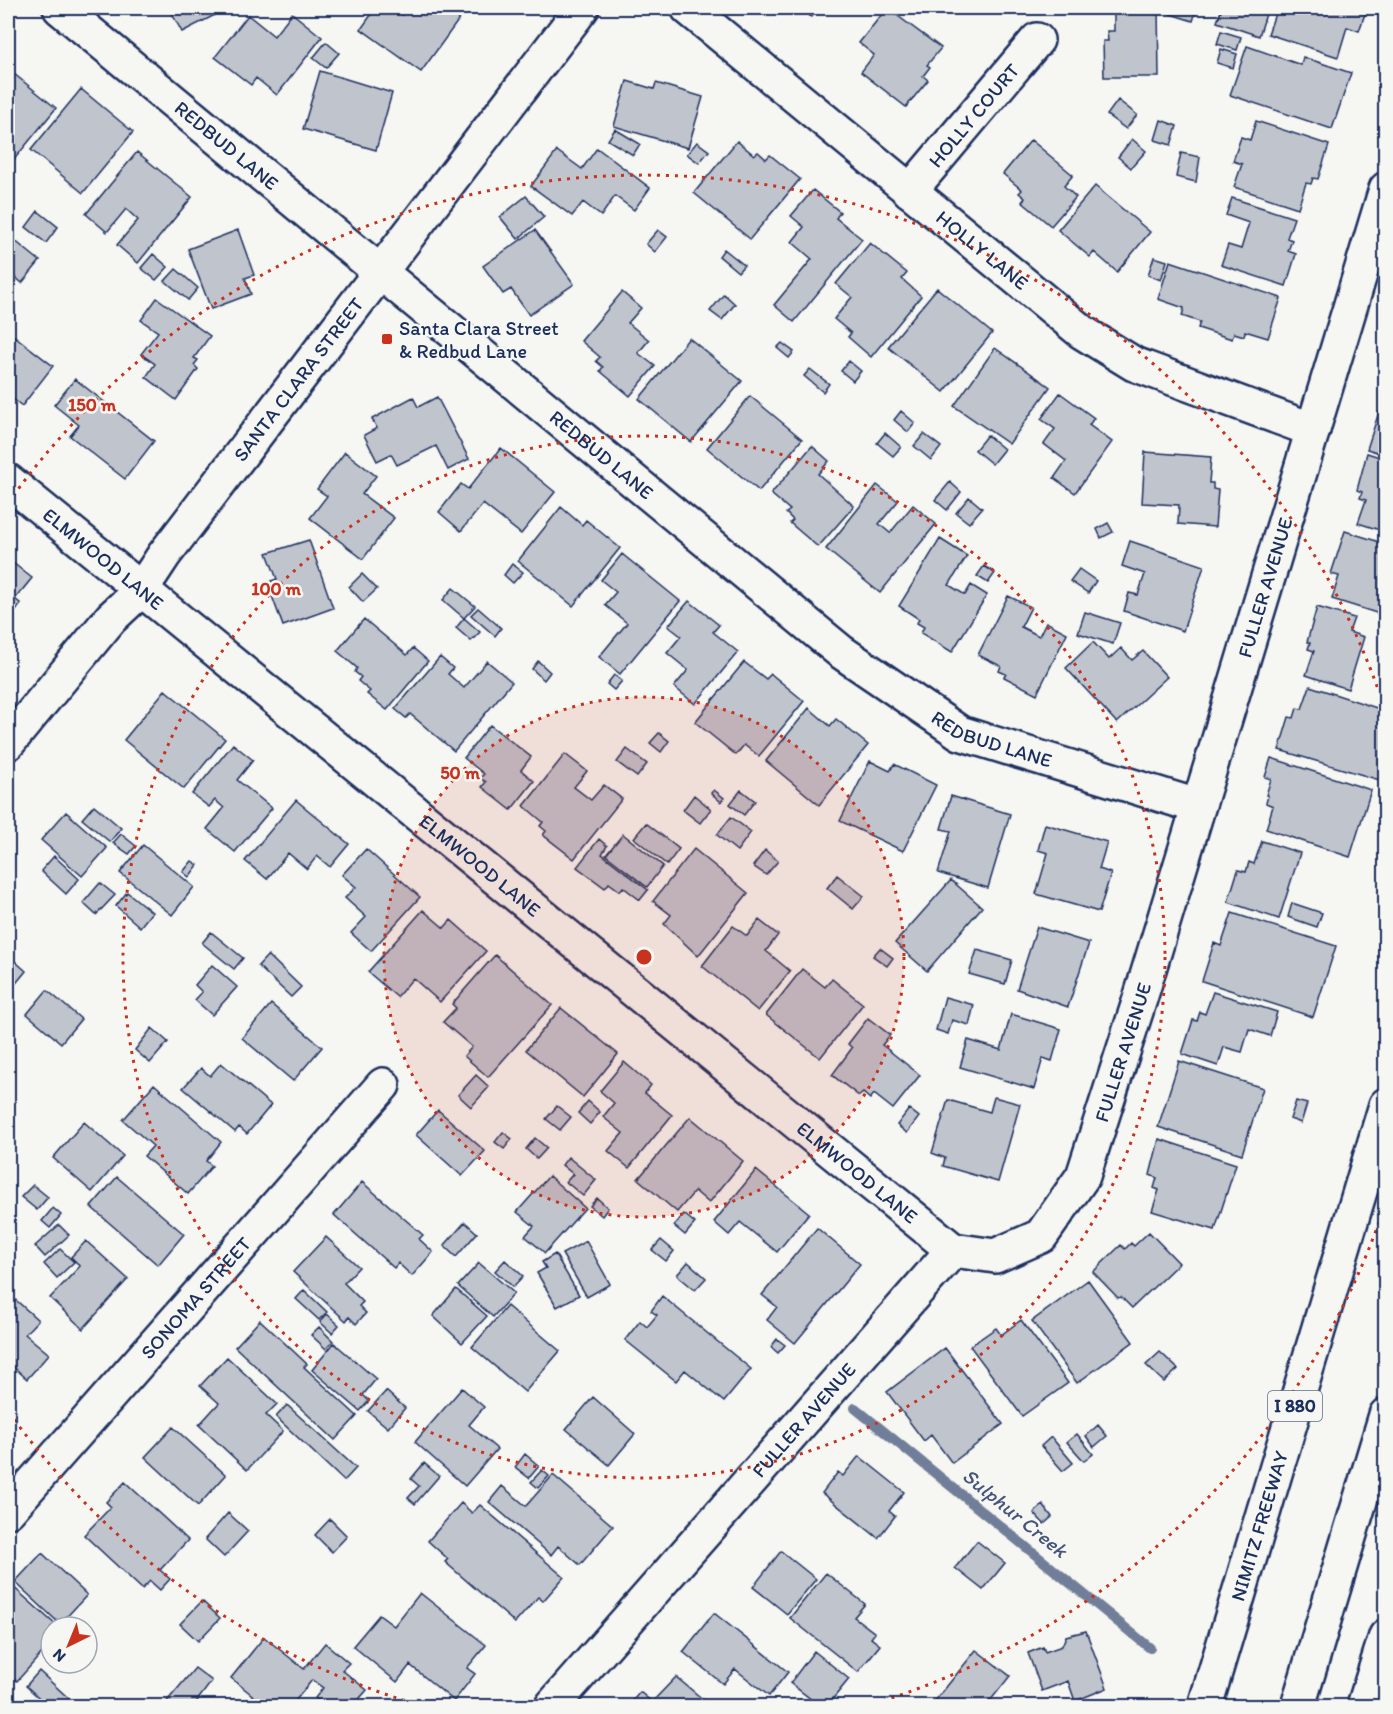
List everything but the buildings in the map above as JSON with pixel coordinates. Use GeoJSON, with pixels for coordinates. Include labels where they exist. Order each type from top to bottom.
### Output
{"type":"FeatureCollection","features":[{"type":"Feature","properties":{"kind":"main road","name":"REDBUD LANE"},"geometry":{"type":"LineString","coordinates":[[60,8],[840,651],[960,733],[1197,807]]}},
{"type":"Feature","properties":{"kind":"main road","name":"SANTA CLARA STREET"},"geometry":{"type":"LineString","coordinates":[[8,743],[111,618],[141,590],[380,271],[582,8]]}},
{"type":"Feature","properties":{"kind":"main road","name":"HOLLY LANE"},"geometry":{"type":"LineString","coordinates":[[688,8],[1082,332],[1134,364],[1313,430]]}},
{"type":"Feature","properties":{"kind":"main road","name":"HOLLY COURT"},"geometry":{"type":"LineString","coordinates":[[910,191],[1037,40]]}},
{"type":"Feature","properties":{"kind":"main road","name":"FULLER AVENUE"},"geometry":{"type":"LineString","coordinates":[[552,1707],[953,1250],[995,1256],[1041,1236],[1083,1176],[1386,189]]}},
{"type":"Feature","properties":{"kind":"main road","name":"ELMWOOD LANE"},"geometry":{"type":"LineString","coordinates":[[8,481],[953,1250]]}},
{"type":"Feature","properties":{"kind":"main road","name":"SONOMA STREET"},"geometry":{"type":"LineString","coordinates":[[8,1511],[383,1085]]}},
{"type":"Feature","properties":{"kind":"main road","name":"NIMITZ FREEWAY"},"geometry":{"type":"LineString","coordinates":[[1205,1707],[1386,1105]]}},
{"type":"Feature","properties":{"kind":"main road"},"geometry":{"type":"LineString","coordinates":[[1298,1707],[1386,1415]]}},
{"type":"Feature","properties":{"kind":"main road"},"geometry":{"type":"LineString","coordinates":[[1364,1707],[1386,1636]]}},
{"type":"Feature","properties":{"kind":"waterway","name":"Sulphur Creek"},"geometry":{"type":"LineString","coordinates":[[855,1408],[1150,1648]]}},
{"type":"Feature","properties":{"kind":"place","name":"Santa Clara Street & Redbud Lane"},"geometry":{"type":"Point","coordinates":[387,339]}}]}
